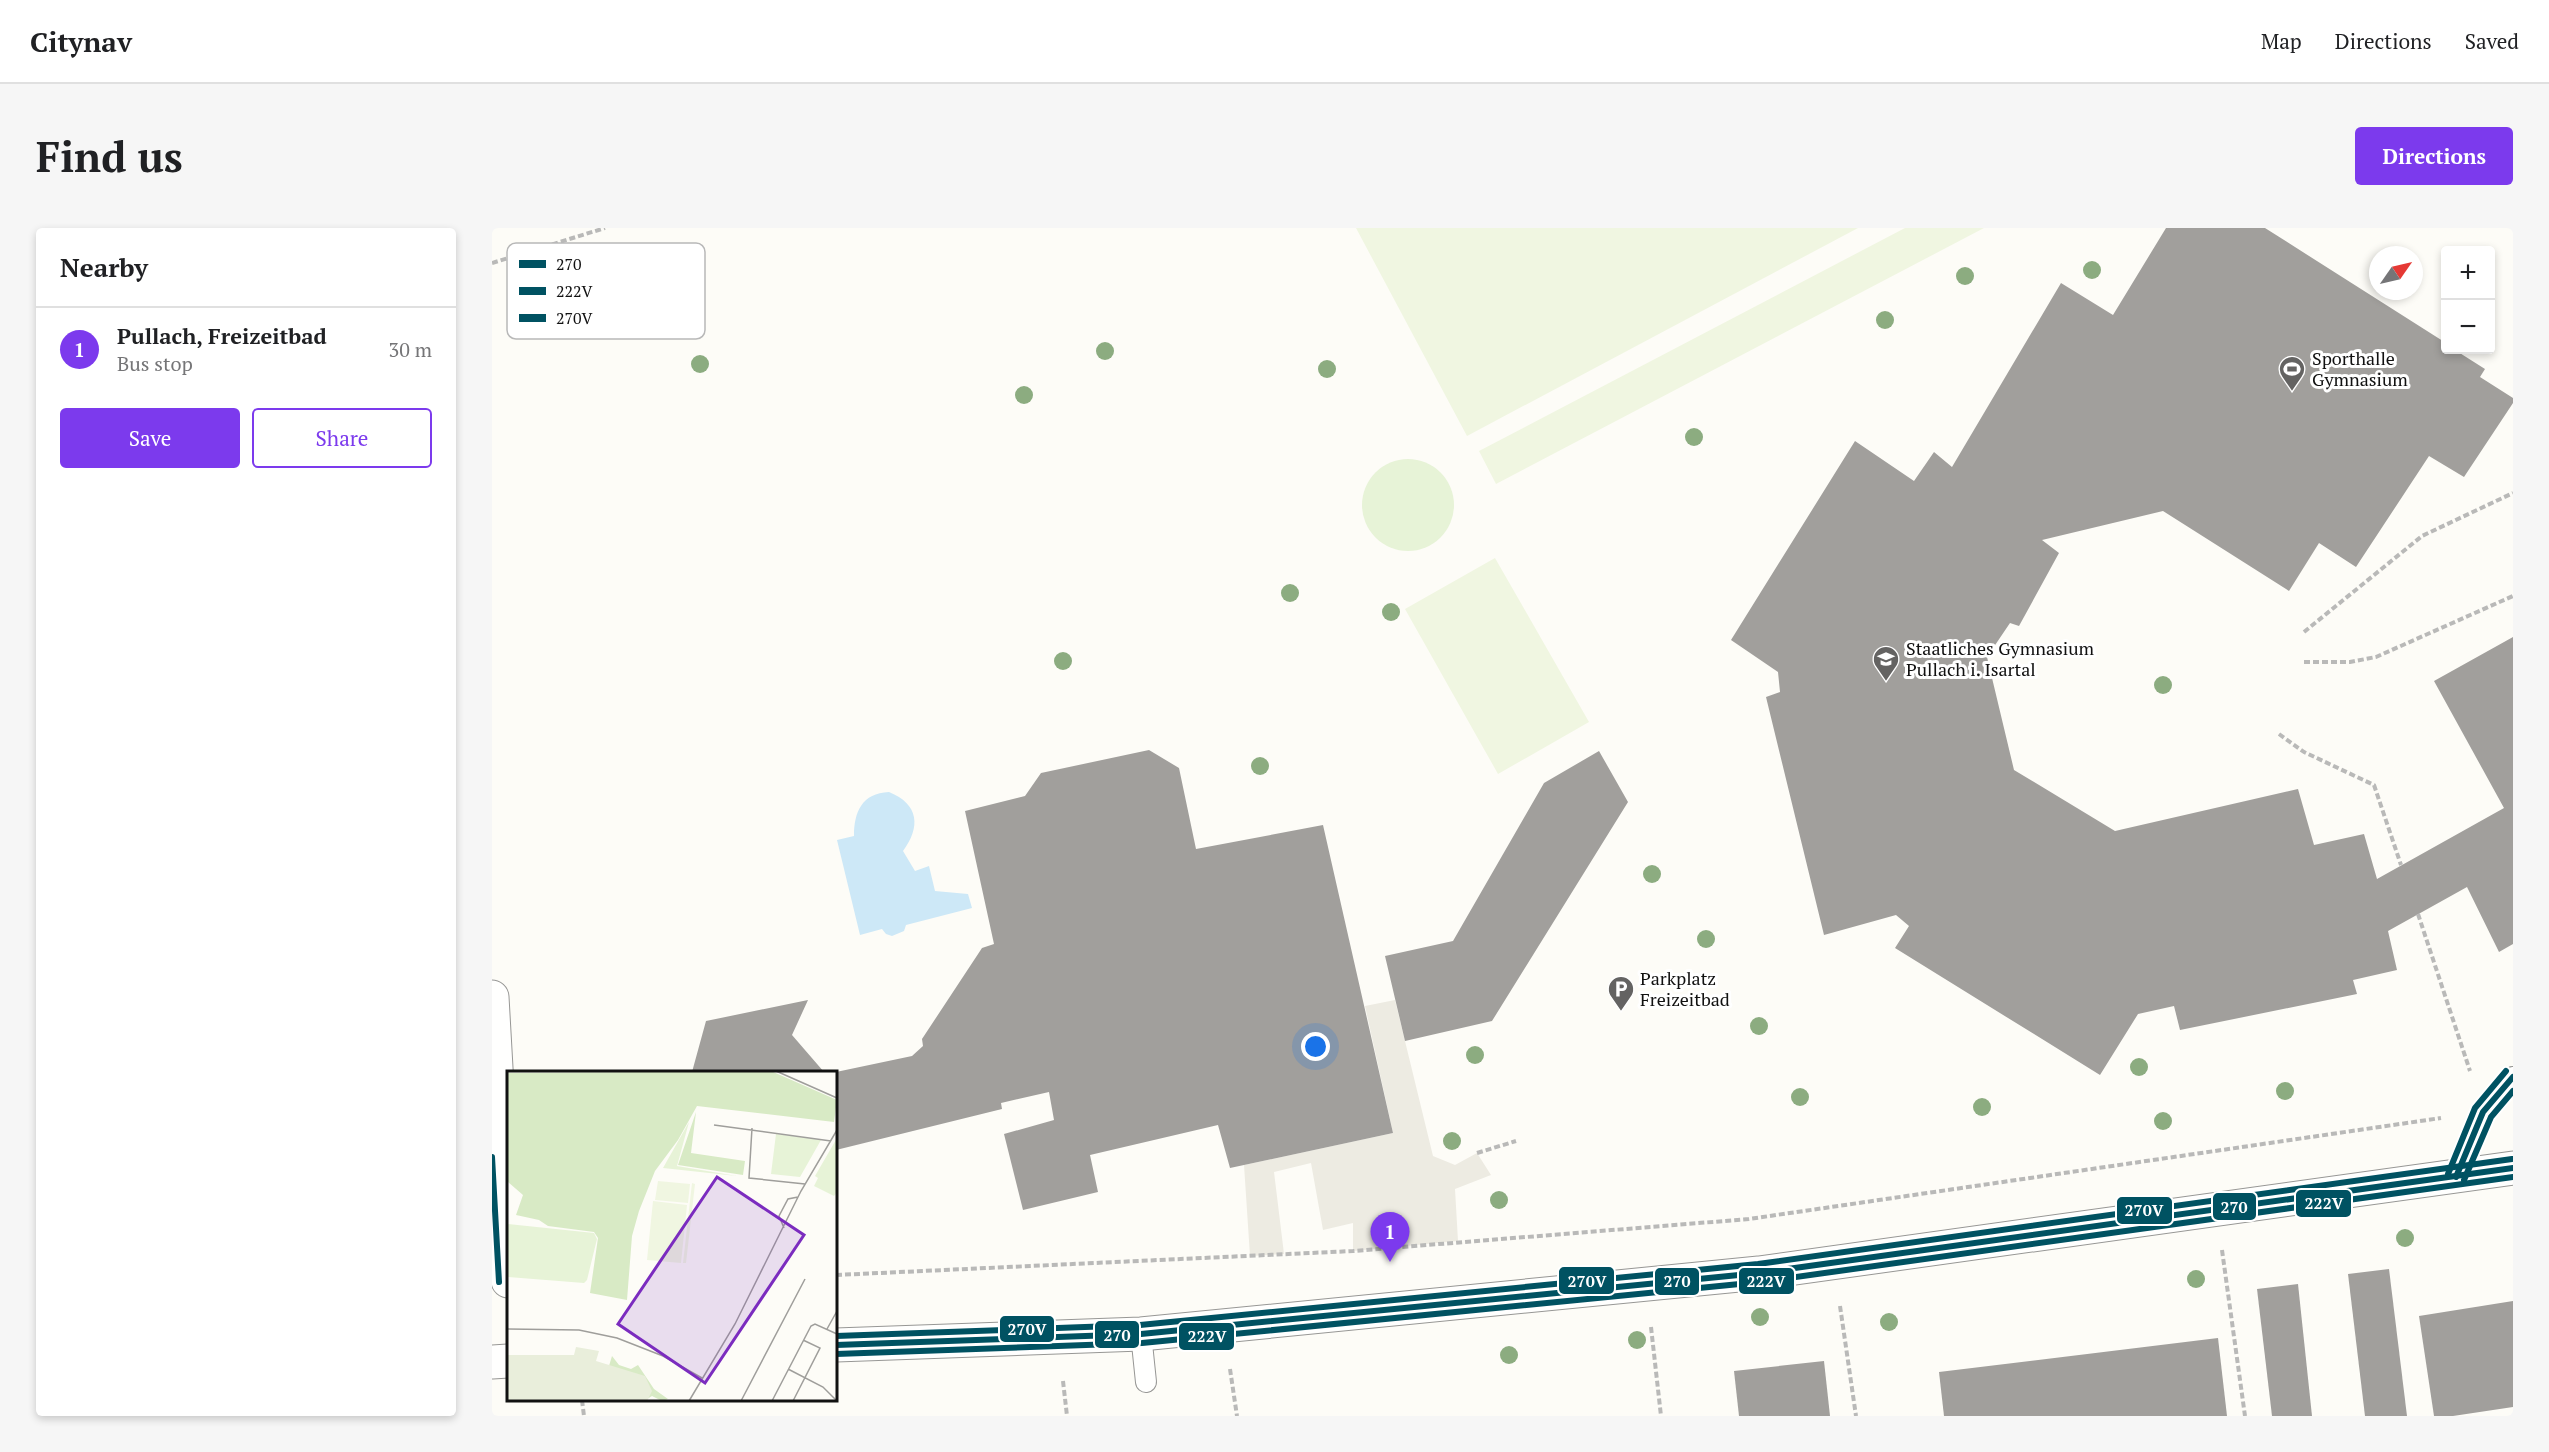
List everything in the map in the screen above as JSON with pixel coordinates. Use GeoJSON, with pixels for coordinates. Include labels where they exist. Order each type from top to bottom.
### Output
{"type":"FeatureCollection","features":[{"type":"Feature","properties":{"kind":"street"},"geometry":{"type":"LineString","coordinates":[[492,997],[507,1263]]}},
{"type":"Feature","properties":{"kind":"street"},"geometry":{"type":"LineString","coordinates":[[837,1346],[1142,1334],[1645,1285],[1834,1263],[2513,1168]]}},
{"type":"Feature","properties":{"kind":"street"},"geometry":{"type":"LineString","coordinates":[[492,1362],[507,1361]]}},
{"type":"Feature","properties":{"kind":"lane"},"geometry":{"type":"LineString","coordinates":[[2456,1177],[2483,1112],[2513,1077]]}},
{"type":"Feature","properties":{"kind":"lane"},"geometry":{"type":"LineString","coordinates":[[1142,1334],[1146,1382]]}},
{"type":"Feature","properties":{"kind":"path"},"geometry":{"type":"LineString","coordinates":[[557,243],[605,228]]}},
{"type":"Feature","properties":{"kind":"path"},"geometry":{"type":"LineString","coordinates":[[492,263],[507,258]]}},
{"type":"Feature","properties":{"kind":"path"},"geometry":{"type":"LineString","coordinates":[[2304,632],[2422,536],[2513,493]]}},
{"type":"Feature","properties":{"kind":"path"},"geometry":{"type":"LineString","coordinates":[[2304,662],[2350,662],[2376,657],[2513,596]]}},
{"type":"Feature","properties":{"kind":"path"},"geometry":{"type":"LineString","coordinates":[[2279,734],[2304,752],[2374,785],[2402,865]]}},
{"type":"Feature","properties":{"kind":"path"},"geometry":{"type":"LineString","coordinates":[[837,1275],[1353,1251],[1749,1219],[2483,1112],[2418,914]]}},
{"type":"Feature","properties":{"kind":"path"},"geometry":{"type":"LineString","coordinates":[[1477,1153],[1516,1141]]}},
{"type":"Feature","properties":{"kind":"path"},"geometry":{"type":"LineString","coordinates":[[2216,1210],[2245,1416]]}},
{"type":"Feature","properties":{"kind":"path"},"geometry":{"type":"LineString","coordinates":[[1834,1263],[1856,1416]]}},
{"type":"Feature","properties":{"kind":"path"},"geometry":{"type":"LineString","coordinates":[[1645,1285],[1661,1416]]}},
{"type":"Feature","properties":{"kind":"path"},"geometry":{"type":"LineString","coordinates":[[582,1401],[584,1416]]}},
{"type":"Feature","properties":{"kind":"green space"},"geometry":{"type":"Polygon","coordinates":[[[1356,228],[1858,228],[1467,436],[1356,228]]]}},
{"type":"Feature","properties":{"kind":"green space"},"geometry":{"type":"Polygon","coordinates":[[[1905,228],[1984,228],[1496,484],[1479,451],[1905,228]]]}},
{"type":"Feature","properties":{"kind":"green space"},"geometry":{"type":"Polygon","coordinates":[[[1408,459],[1426,462],[1441,472],[1451,487],[1454,505],[1451,523],[1441,538],[1426,548],[1408,551],[1390,548],[1375,538],[1365,523],[1362,505],[1365,487],[1375,472],[1390,462],[1408,459]]]}},
{"type":"Feature","properties":{"kind":"green space"},"geometry":{"type":"Polygon","coordinates":[[[1495,558],[1589,722],[1498,774],[1405,609],[1495,558]]]}},
{"type":"Feature","properties":{"kind":"shaded area"},"geometry":{"type":"Polygon","coordinates":[[[1395,1000],[1433,1156],[1455,1165],[1477,1153],[1491,1175],[1455,1189],[1458,1241],[1353,1251],[1353,1223],[1323,1230],[1311,1163],[1274,1172],[1284,1254],[1250,1256],[1244,1165],[1393,1133],[1365,1006],[1395,1000]]]}},
{"type":"Feature","properties":{"kind":"water"},"geometry":{"type":"Polygon","coordinates":[[[889,792],[906,803],[914,817],[913,833],[903,851],[915,871],[929,866],[935,891],[968,894],[972,908],[906,925],[904,931],[892,936],[886,934],[882,929],[860,935],[837,840],[854,836],[858,812],[866,800],[880,793],[889,792]]]}},
{"type":"Feature","properties":{"kind":"building","name":"Staatliches Gymnasium Pullach i. Isartal"},"geometry":{"type":"Polygon","coordinates":[[[2166,228],[2265,228],[2369,294],[2369,300],[2378,300],[2441,340],[2441,354],[2461,354],[2485,369],[2480,377],[2513,398],[2513,403],[2464,477],[2429,456],[2356,567],[2319,543],[2289,591],[2163,511],[2042,540],[2059,553],[2019,626],[2010,623],[1987,657],[2014,770],[2115,831],[2298,789],[2314,845],[2364,834],[2377,879],[2504,808],[2434,681],[2513,637],[2513,944],[2499,952],[2467,887],[2388,931],[2397,970],[2353,980],[2357,994],[2180,1030],[2174,1006],[2138,1014],[2100,1075],[1895,948],[1909,926],[1896,915],[1824,935],[1766,697],[1780,692],[1778,672],[1731,640],[1855,441],[1914,481],[1934,452],[1952,467],[2061,283],[2113,315],[2166,228]]]}},
{"type":"Feature","properties":{"kind":"building"},"geometry":{"type":"Polygon","coordinates":[[[1149,750],[1179,768],[1196,849],[1323,825],[1393,1133],[1230,1168],[1218,1125],[1090,1155],[1098,1192],[1023,1210],[1004,1134],[1054,1120],[1049,1092],[1001,1103],[1002,1109],[837,1150],[837,1072],[912,1056],[923,1046],[922,1039],[982,948],[994,944],[965,811],[1025,796],[1041,773],[1149,750]]]}},
{"type":"Feature","properties":{"kind":"building"},"geometry":{"type":"Polygon","coordinates":[[[1599,751],[1628,802],[1492,1021],[1405,1041],[1385,956],[1453,941],[1544,783],[1599,751]]]}},
{"type":"Feature","properties":{"kind":"building"},"geometry":{"type":"Polygon","coordinates":[[[808,1000],[792,1035],[823,1071],[692,1071],[706,1021],[808,1000]]]}},
{"type":"Feature","properties":{"kind":"building"},"geometry":{"type":"Polygon","coordinates":[[[2389,1269],[2407,1416],[2365,1416],[2348,1274],[2389,1269]]]}},
{"type":"Feature","properties":{"kind":"building"},"geometry":{"type":"Polygon","coordinates":[[[2298,1284],[2312,1416],[2272,1416],[2257,1289],[2298,1284]]]}},
{"type":"Feature","properties":{"kind":"building"},"geometry":{"type":"Polygon","coordinates":[[[2513,1301],[2513,1407],[2453,1416],[2434,1416],[2419,1316],[2513,1301]]]}},
{"type":"Feature","properties":{"kind":"building"},"geometry":{"type":"Polygon","coordinates":[[[2218,1338],[2227,1416],[1944,1416],[1939,1372],[2218,1338]]]}},
{"type":"Feature","properties":{"kind":"building"},"geometry":{"type":"Polygon","coordinates":[[[1824,1361],[1830,1416],[1739,1416],[1734,1371],[1824,1361]]]}},
{"type":"Feature","properties":{"kind":"transit line","name":"270V"},"geometry":{"type":"LineString","coordinates":[[2448,1174],[2475,1108],[2506,1071]]}},
{"type":"Feature","properties":{"kind":"transit line","name":"270"},"geometry":{"type":"LineString","coordinates":[[2456,1177],[2483,1112],[2513,1077]]}},
{"type":"Feature","properties":{"kind":"transit line","name":"222V"},"geometry":{"type":"LineString","coordinates":[[2464,1180],[2491,1117],[2513,1091]]}},
{"type":"Feature","properties":{"kind":"transit line","name":"222V"},"geometry":{"type":"LineString","coordinates":[[492,1157],[499,1282]]}},
{"type":"Feature","properties":{"kind":"transit line","name":"270V"},"geometry":{"type":"LineString","coordinates":[[837,1336],[1140,1325],[1758,1264],[2512,1159]]}},
{"type":"Feature","properties":{"kind":"transit line","name":"270"},"geometry":{"type":"LineString","coordinates":[[837,1345],[1141,1334],[1759,1273],[2513,1168]]}},
{"type":"Feature","properties":{"kind":"transit line","name":"222V"},"geometry":{"type":"LineString","coordinates":[[837,1354],[1142,1343],[1760,1282],[2513,1177]]}},
{"type":"Feature","properties":{"kind":"place","name":"Sporthalle Gymnasium"},"geometry":{"type":"Point","coordinates":[2292,392]}},
{"type":"Feature","properties":{"kind":"place","name":"Staatliches Gymnasium Pullach i. Isartal"},"geometry":{"type":"Point","coordinates":[1886,682]}},
{"type":"Feature","properties":{"kind":"place","name":"Parkplatz Freizeitbad"},"geometry":{"type":"Point","coordinates":[1621,1012]}},
{"type":"Feature","properties":{"kind":"place","name":"Pullach, Freizeitbad"},"geometry":{"type":"Point","coordinates":[1390,1262]}}]}
